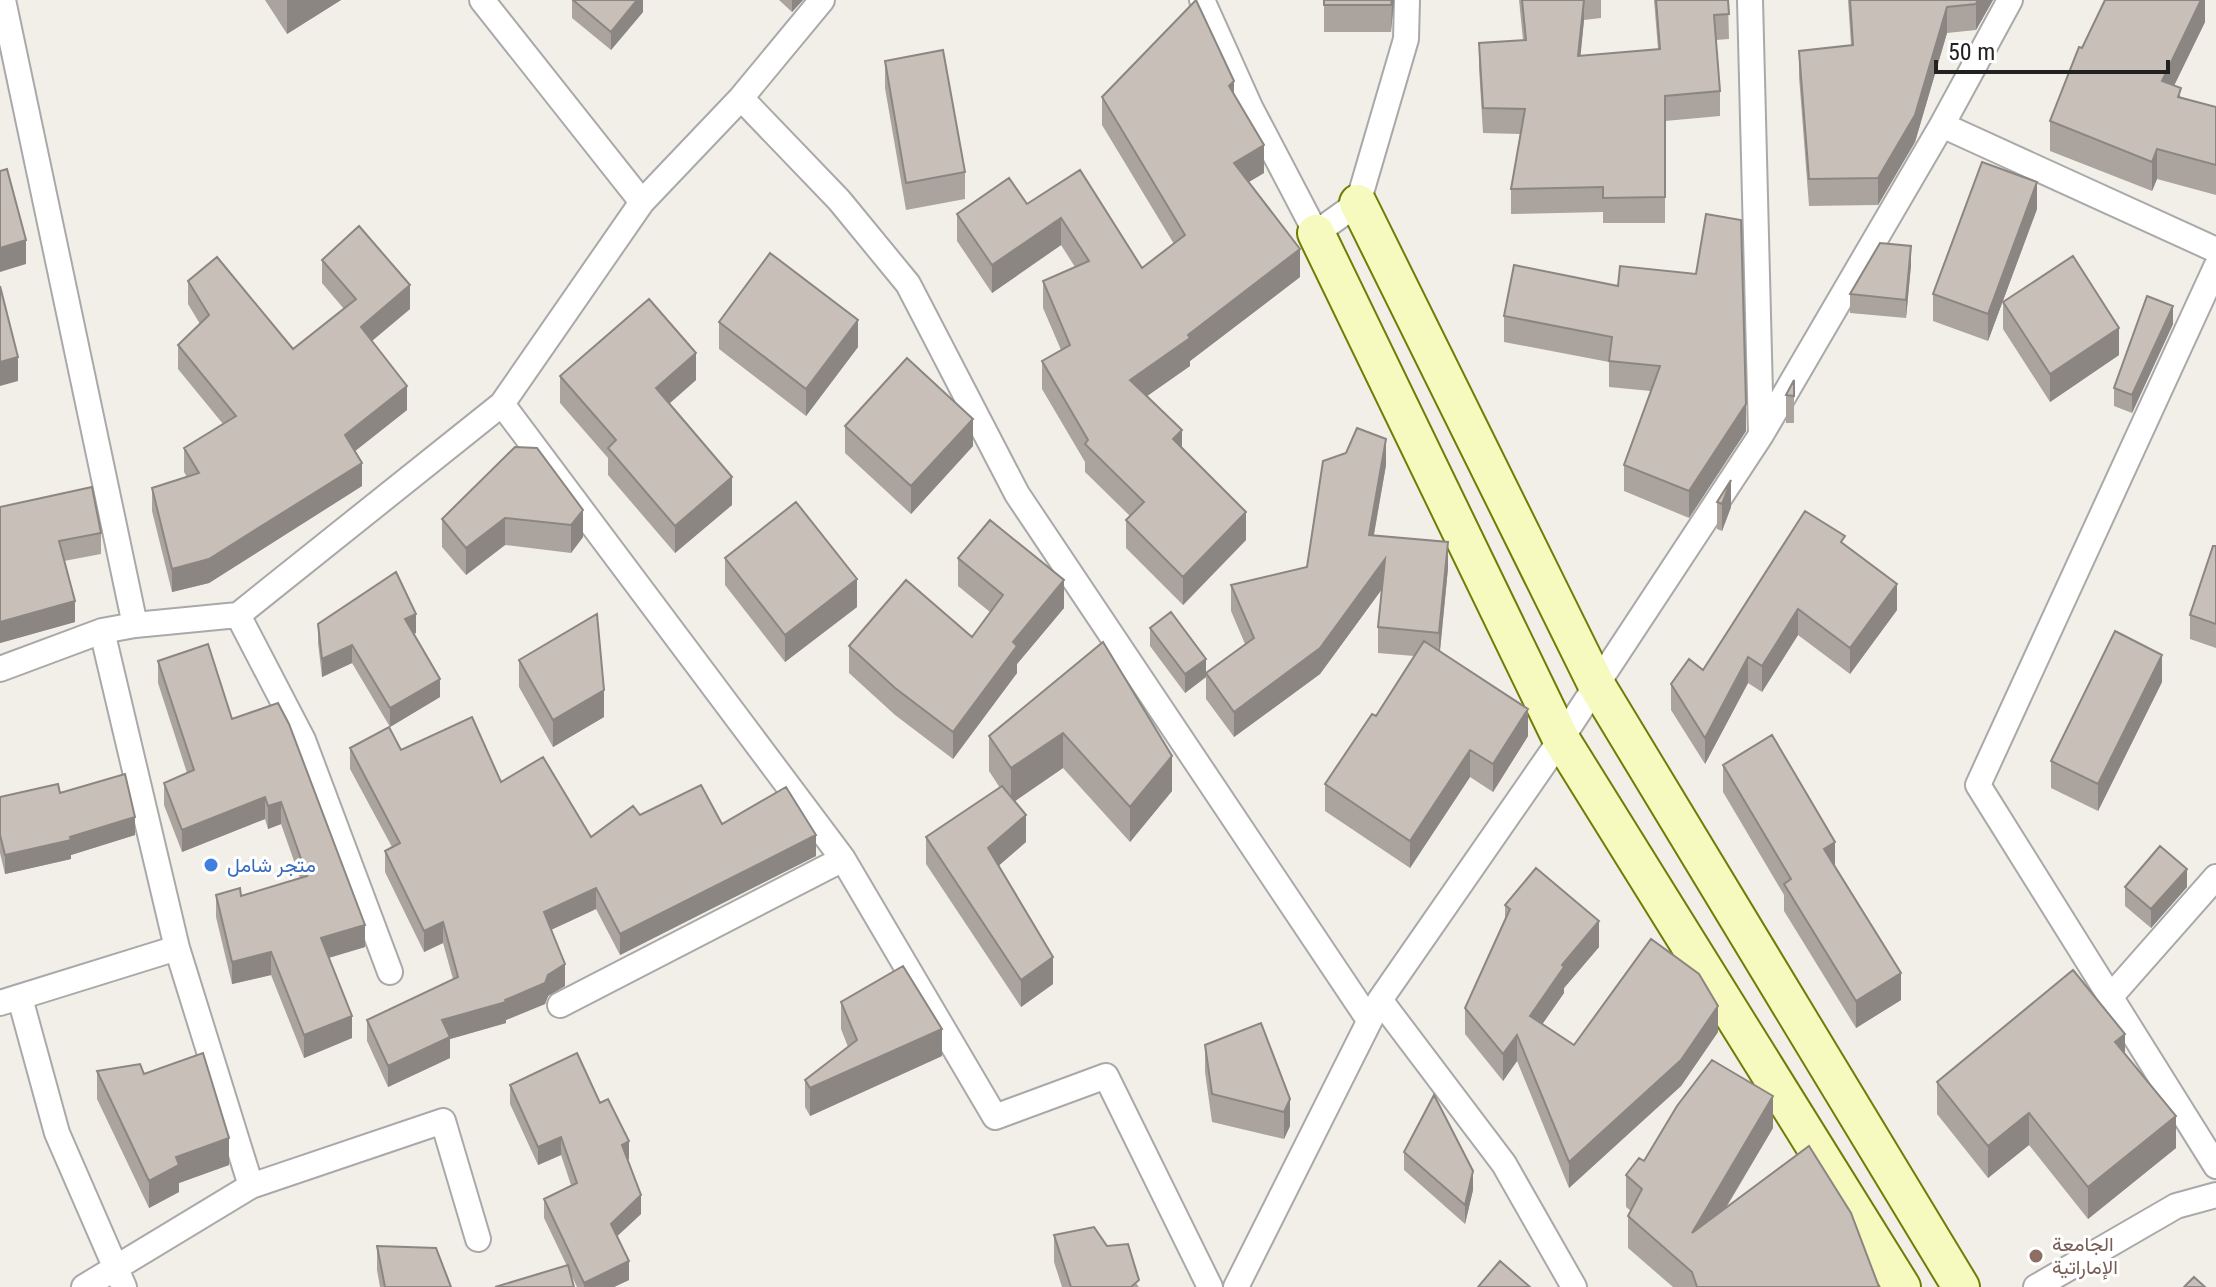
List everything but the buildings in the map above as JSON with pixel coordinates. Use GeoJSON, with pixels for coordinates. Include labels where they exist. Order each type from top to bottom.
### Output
{"type":"FeatureCollection","features":[{"type":"Feature","properties":{"kind":"street"},"geometry":{"type":"LineString","coordinates":[[3,0],[135,625]]}},
{"type":"Feature","properties":{"kind":"street"},"geometry":{"type":"LineString","coordinates":[[482,0],[642,202]]}},
{"type":"Feature","properties":{"kind":"street"},"geometry":{"type":"LineString","coordinates":[[0,669],[102,631],[238,615],[502,404],[642,202],[741,98],[822,0]]}},
{"type":"Feature","properties":{"kind":"street"},"geometry":{"type":"LineString","coordinates":[[1202,0],[1250,107],[1316,233],[1561,739],[1902,1287]]}},
{"type":"Feature","properties":{"kind":"street"},"geometry":{"type":"LineString","coordinates":[[1316,233],[1358,203],[1406,39],[1407,0]]}},
{"type":"Feature","properties":{"kind":"street"},"geometry":{"type":"LineString","coordinates":[[1750,0],[1761,435]]}},
{"type":"Feature","properties":{"kind":"street"},"geometry":{"type":"LineString","coordinates":[[1236,1287],[1375,1010],[1561,739],[1761,435],[1942,125],[2010,0]]}},
{"type":"Feature","properties":{"kind":"street"},"geometry":{"type":"LineString","coordinates":[[741,98],[839,200],[908,284],[1017,494],[1375,1010],[1504,1164],[1574,1287]]}},
{"type":"Feature","properties":{"kind":"street"},"geometry":{"type":"LineString","coordinates":[[1942,125],[2216,250]]}},
{"type":"Feature","properties":{"kind":"street"},"geometry":{"type":"LineString","coordinates":[[1358,203],[1596,684],[1961,1287]]}},
{"type":"Feature","properties":{"kind":"street"},"geometry":{"type":"LineString","coordinates":[[2216,267],[1978,785],[2216,1166]]}},
{"type":"Feature","properties":{"kind":"street"},"geometry":{"type":"LineString","coordinates":[[502,404],[843,859],[995,1117],[1106,1076],[1210,1287]]}},
{"type":"Feature","properties":{"kind":"street"},"geometry":{"type":"LineString","coordinates":[[238,615],[303,740],[390,972]]}},
{"type":"Feature","properties":{"kind":"street"},"geometry":{"type":"LineString","coordinates":[[102,631],[177,948],[251,1186]]}},
{"type":"Feature","properties":{"kind":"street"},"geometry":{"type":"LineString","coordinates":[[560,1005],[843,859]]}},
{"type":"Feature","properties":{"kind":"street"},"geometry":{"type":"LineString","coordinates":[[2112,995],[2216,877]]}},
{"type":"Feature","properties":{"kind":"street"},"geometry":{"type":"LineString","coordinates":[[120,1278],[57,1133],[10,1000],[177,948]]}},
{"type":"Feature","properties":{"kind":"street"},"geometry":{"type":"LineString","coordinates":[[84,1287],[120,1278],[251,1186],[443,1121],[478,1239]]}},
{"type":"Feature","properties":{"kind":"street"},"geometry":{"type":"LineString","coordinates":[[2036,1287],[2176,1206],[2216,1195]]}},
{"type":"Feature","properties":{"kind":"place","name":"متجر شامل"},"geometry":{"type":"Point","coordinates":[211,865]}},
{"type":"Feature","properties":{"kind":"place","name":"الجامعة الإماراتية"},"geometry":{"type":"Point","coordinates":[2036,1256]}}]}
